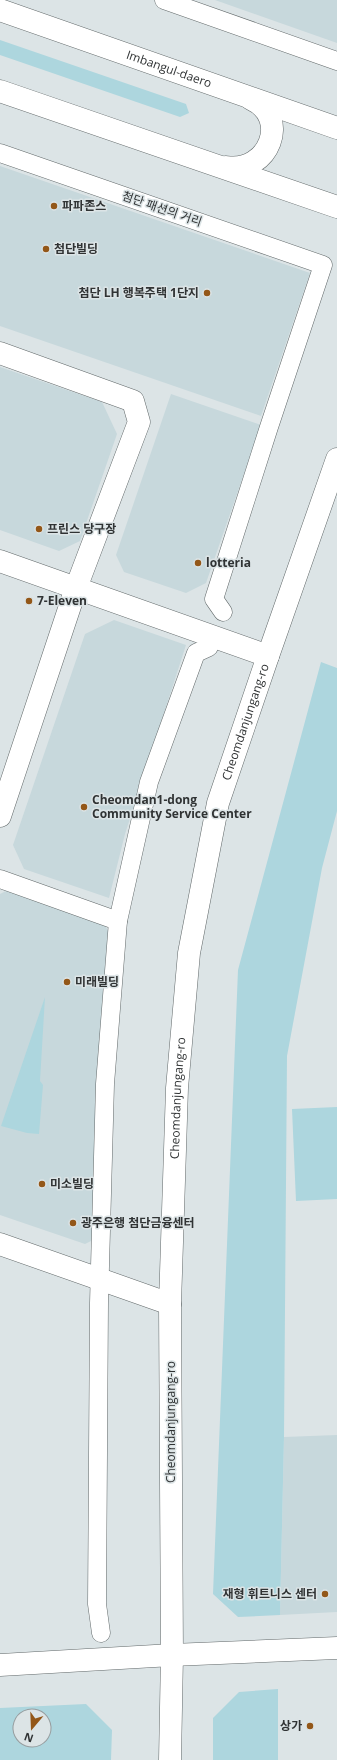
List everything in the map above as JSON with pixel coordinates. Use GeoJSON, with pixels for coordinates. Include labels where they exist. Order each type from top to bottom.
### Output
{"type":"FeatureCollection","features":[{"type":"Feature","properties":{"kind":"street"},"geometry":{"type":"LineString","coordinates":[[164,0],[337,61]]}},
{"type":"Feature","properties":{"kind":"street","name":"Imbangul-daero"},"geometry":{"type":"LineString","coordinates":[[0,10],[337,128]]}},
{"type":"Feature","properties":{"kind":"street"},"geometry":{"type":"LineString","coordinates":[[0,91],[337,207]]}},
{"type":"Feature","properties":{"kind":"street"},"geometry":{"type":"LineString","coordinates":[[213,164],[230,167],[242,167],[253,163],[262,156],[269,146],[272,134],[271,123],[267,112],[259,102],[240,94]]}},
{"type":"Feature","properties":{"kind":"street","name":"첨단 패션의 거리"},"geometry":{"type":"LineString","coordinates":[[0,153],[323,265],[271,419],[214,599],[223,612]]}},
{"type":"Feature","properties":{"kind":"street"},"geometry":{"type":"LineString","coordinates":[[0,353],[133,401],[139,422],[76,588],[0,816]]}},
{"type":"Feature","properties":{"kind":"street","name":"Cheomdanjungang-ro"},"geometry":{"type":"LineString","coordinates":[[170,1760],[172,1655],[170,1304],[177,1088],[189,952],[218,803],[337,459]]}},
{"type":"Feature","properties":{"kind":"street"},"geometry":{"type":"LineString","coordinates":[[0,561],[268,656]]}},
{"type":"Feature","properties":{"kind":"street"},"geometry":{"type":"LineString","coordinates":[[101,1633],[97,1604],[100,1280],[105,1084],[118,921],[149,782],[196,653],[209,647]]}},
{"type":"Feature","properties":{"kind":"street"},"geometry":{"type":"LineString","coordinates":[[0,879],[118,921]]}},
{"type":"Feature","properties":{"kind":"street"},"geometry":{"type":"LineString","coordinates":[[0,1244],[170,1304]]}},
{"type":"Feature","properties":{"kind":"street"},"geometry":{"type":"LineString","coordinates":[[0,1665],[172,1655],[337,1648]]}},
{"type":"Feature","properties":{"kind":"shaded area"},"geometry":{"type":"Polygon","coordinates":[[[215,0],[337,0],[337,43],[215,0]]]}},
{"type":"Feature","properties":{"kind":"shaded area"},"geometry":{"type":"Polygon","coordinates":[[[0,40],[186,104],[189,113],[180,117],[0,55],[0,40]]]}},
{"type":"Feature","properties":{"kind":"shaded area"},"geometry":{"type":"Polygon","coordinates":[[[0,166],[310,273],[261,416],[0,326],[0,166]]]}},
{"type":"Feature","properties":{"kind":"shaded area"},"geometry":{"type":"Polygon","coordinates":[[[0,367],[102,402],[117,434],[80,541],[59,551],[0,530],[0,367]]]}},
{"type":"Feature","properties":{"kind":"shaded area"},"geometry":{"type":"Polygon","coordinates":[[[171,394],[261,425],[206,583],[186,593],[124,572],[116,555],[171,394]]]}},
{"type":"Feature","properties":{"kind":"shaded area"},"geometry":{"type":"Polygon","coordinates":[[[114,620],[186,645],[125,834],[109,898],[24,869],[13,845],[85,634],[114,620]]]}},
{"type":"Feature","properties":{"kind":"shaded area"},"geometry":{"type":"Polygon","coordinates":[[[321,662],[337,668],[337,811],[322,868],[287,1056],[284,1437],[280,1615],[238,1617],[213,1594],[238,970],[321,662]]]}},
{"type":"Feature","properties":{"kind":"shaded area"},"geometry":{"type":"Polygon","coordinates":[[[8,890],[104,923],[108,931],[93,1240],[85,1244],[0,1215],[0,894],[8,890]]]}},
{"type":"Feature","properties":{"kind":"shaded area"},"geometry":{"type":"Polygon","coordinates":[[[45,997],[40,1081],[43,1085],[39,1134],[27,1133],[1,1126],[45,997]]]}},
{"type":"Feature","properties":{"kind":"shaded area"},"geometry":{"type":"Polygon","coordinates":[[[337,1107],[337,1199],[296,1201],[292,1109],[337,1107]]]}},
{"type":"Feature","properties":{"kind":"shaded area"},"geometry":{"type":"Polygon","coordinates":[[[337,1435],[337,1612],[280,1615],[284,1437],[337,1435]]]}},
{"type":"Feature","properties":{"kind":"shaded area"},"geometry":{"type":"Polygon","coordinates":[[[278,1689],[278,1760],[213,1760],[213,1718],[239,1692],[278,1689]]]}},
{"type":"Feature","properties":{"kind":"shaded area"},"geometry":{"type":"Polygon","coordinates":[[[86,1704],[112,1730],[111,1760],[0,1760],[0,1708],[86,1704]]]}},
{"type":"Feature","properties":{"kind":"place","name":"파파존스"},"geometry":{"type":"Point","coordinates":[54,206]}},
{"type":"Feature","properties":{"kind":"place","name":"첨단빌딩"},"geometry":{"type":"Point","coordinates":[46,249]}},
{"type":"Feature","properties":{"kind":"place","name":"첨단 LH 행복주택 1단지"},"geometry":{"type":"Point","coordinates":[207,293]}},
{"type":"Feature","properties":{"kind":"place","name":"프린스 당구장"},"geometry":{"type":"Point","coordinates":[39,529]}},
{"type":"Feature","properties":{"kind":"place","name":"lotteria"},"geometry":{"type":"Point","coordinates":[198,563]}},
{"type":"Feature","properties":{"kind":"place","name":"7-Eleven"},"geometry":{"type":"Point","coordinates":[29,601]}},
{"type":"Feature","properties":{"kind":"place","name":"Cheomdan1-dong Community Service Center"},"geometry":{"type":"Point","coordinates":[84,807]}},
{"type":"Feature","properties":{"kind":"place","name":"미래빌딩"},"geometry":{"type":"Point","coordinates":[67,982]}},
{"type":"Feature","properties":{"kind":"place","name":"미소빌딩"},"geometry":{"type":"Point","coordinates":[42,1184]}},
{"type":"Feature","properties":{"kind":"place","name":"광주은행 첨단금융센터"},"geometry":{"type":"Point","coordinates":[73,1223]}},
{"type":"Feature","properties":{"kind":"place","name":"재형 휘트니스 센터"},"geometry":{"type":"Point","coordinates":[325,1594]}},
{"type":"Feature","properties":{"kind":"place","name":"상가"},"geometry":{"type":"Point","coordinates":[310,1726]}}]}
